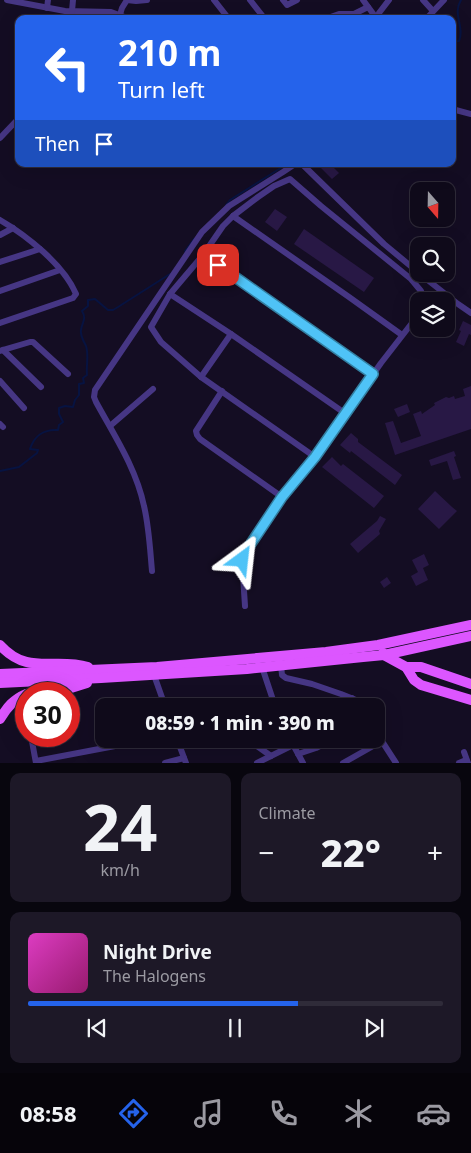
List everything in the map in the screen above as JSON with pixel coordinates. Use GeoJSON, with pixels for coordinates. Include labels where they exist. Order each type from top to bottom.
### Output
{"type":"FeatureCollection","features":[{"type":"Feature","properties":{"kind":"main road"},"geometry":{"type":"LineString","coordinates":[[0,674],[154,675],[378,645],[471,625]]}},
{"type":"Feature","properties":{"kind":"main road"},"geometry":{"type":"LineString","coordinates":[[0,683],[157,667],[247,664],[262,667],[384,655],[471,636]]}},
{"type":"Feature","properties":{"kind":"main road"},"geometry":{"type":"LineString","coordinates":[[0,645],[17,660],[31,664],[72,663],[100,674]]}},
{"type":"Feature","properties":{"kind":"main road"},"geometry":{"type":"LineString","coordinates":[[378,645],[384,655],[406,667],[421,667],[471,684]]}},
{"type":"Feature","properties":{"kind":"main road"},"geometry":{"type":"LineString","coordinates":[[406,667],[414,680],[421,686],[471,700]]}},
{"type":"Feature","properties":{"kind":"main road"},"geometry":{"type":"LineString","coordinates":[[80,684],[100,674]]}},
{"type":"Feature","properties":{"kind":"main road"},"geometry":{"type":"LineString","coordinates":[[0,718],[8,706],[15,701]]}},
{"type":"Feature","properties":{"kind":"street"},"geometry":{"type":"LineString","coordinates":[[7,0],[47,8],[111,12],[116,15]]}},
{"type":"Feature","properties":{"kind":"street"},"geometry":{"type":"LineString","coordinates":[[47,8],[48,0]]}},
{"type":"Feature","properties":{"kind":"street"},"geometry":{"type":"LineString","coordinates":[[72,11],[73,0]]}},
{"type":"Feature","properties":{"kind":"street"},"geometry":{"type":"LineString","coordinates":[[120,15],[127,0],[147,0]]}},
{"type":"Feature","properties":{"kind":"street"},"geometry":{"type":"LineString","coordinates":[[215,0],[226,15]]}},
{"type":"Feature","properties":{"kind":"street"},"geometry":{"type":"LineString","coordinates":[[250,0],[262,15]]}},
{"type":"Feature","properties":{"kind":"street"},"geometry":{"type":"LineString","coordinates":[[283,0],[287,5],[297,0]]}},
{"type":"Feature","properties":{"kind":"street"},"geometry":{"type":"LineString","coordinates":[[363,0],[374,15]]}},
{"type":"Feature","properties":{"kind":"street"},"geometry":{"type":"LineString","coordinates":[[378,15],[389,0]]}},
{"type":"Feature","properties":{"kind":"street"},"geometry":{"type":"LineString","coordinates":[[423,0],[433,11]]}},
{"type":"Feature","properties":{"kind":"street"},"geometry":{"type":"LineString","coordinates":[[430,15],[444,0]]}},
{"type":"Feature","properties":{"kind":"street"},"geometry":{"type":"LineString","coordinates":[[336,15],[354,14],[368,7]]}},
{"type":"Feature","properties":{"kind":"street"},"geometry":{"type":"LineString","coordinates":[[456,110],[471,114]]}},
{"type":"Feature","properties":{"kind":"street"},"geometry":{"type":"LineString","coordinates":[[0,138],[15,122]]}},
{"type":"Feature","properties":{"kind":"street"},"geometry":{"type":"LineString","coordinates":[[152,571],[144,505],[139,487],[126,456],[96,402],[94,397],[95,390],[202,232],[229,206],[290,167]]}},
{"type":"Feature","properties":{"kind":"street"},"geometry":{"type":"LineString","coordinates":[[305,167],[384,244],[410,266]]}},
{"type":"Feature","properties":{"kind":"street"},"geometry":{"type":"LineString","coordinates":[[315,457],[201,377],[161,342],[151,327],[170,294],[233,216],[274,186],[290,179],[411,279],[421,292]]}},
{"type":"Feature","properties":{"kind":"street"},"geometry":{"type":"LineString","coordinates":[[233,216],[402,335]]}},
{"type":"Feature","properties":{"kind":"street"},"geometry":{"type":"LineString","coordinates":[[0,220],[32,241],[60,270],[76,294],[73,298],[0,323]]}},
{"type":"Feature","properties":{"kind":"street"},"geometry":{"type":"LineString","coordinates":[[0,235],[13,228]]}},
{"type":"Feature","properties":{"kind":"street"},"geometry":{"type":"LineString","coordinates":[[0,262],[40,249]]}},
{"type":"Feature","properties":{"kind":"street"},"geometry":{"type":"LineString","coordinates":[[202,255],[373,374]]}},
{"type":"Feature","properties":{"kind":"street"},"geometry":{"type":"LineString","coordinates":[[0,290],[60,270]]}},
{"type":"Feature","properties":{"kind":"street"},"geometry":{"type":"LineString","coordinates":[[430,282],[471,313]]}},
{"type":"Feature","properties":{"kind":"street"},"geometry":{"type":"LineString","coordinates":[[170,294],[346,414]]}},
{"type":"Feature","properties":{"kind":"street"},"geometry":{"type":"LineString","coordinates":[[245,606],[242,560],[244,554],[282,497],[315,457],[410,325]]}},
{"type":"Feature","properties":{"kind":"street"},"geometry":{"type":"LineString","coordinates":[[201,377],[231,334]]}},
{"type":"Feature","properties":{"kind":"street"},"geometry":{"type":"LineString","coordinates":[[41,387],[2,351],[33,342],[68,374]]}},
{"type":"Feature","properties":{"kind":"street"},"geometry":{"type":"LineString","coordinates":[[0,382],[24,408]]}},
{"type":"Feature","properties":{"kind":"street"},"geometry":{"type":"LineString","coordinates":[[110,426],[153,389]]}},
{"type":"Feature","properties":{"kind":"street"},"geometry":{"type":"LineString","coordinates":[[222,391],[196,432],[197,435],[282,497]]}},
{"type":"Feature","properties":{"kind":"street"},"geometry":{"type":"LineString","coordinates":[[281,665],[282,675],[286,678],[312,684],[352,698]]}},
{"type":"Feature","properties":{"kind":"street"},"geometry":{"type":"LineString","coordinates":[[262,667],[272,698]]}},
{"type":"Feature","properties":{"kind":"street"},"geometry":{"type":"LineString","coordinates":[[154,675],[162,698]]}},
{"type":"Feature","properties":{"kind":"street"},"geometry":{"type":"LineString","coordinates":[[385,746],[396,763]]}},
{"type":"Feature","properties":{"kind":"street"},"geometry":{"type":"LineString","coordinates":[[33,747],[36,762],[105,748]]}},
{"type":"Feature","properties":{"kind":"street"},"geometry":{"type":"LineString","coordinates":[[165,763],[185,760],[180,748]]}},
{"type":"Feature","properties":{"kind":"street"},"geometry":{"type":"LineString","coordinates":[[260,748],[271,756]]}},
{"type":"Feature","properties":{"kind":"street"},"geometry":{"type":"LineString","coordinates":[[257,763],[283,748]]}},
{"type":"Feature","properties":{"kind":"street"},"geometry":{"type":"LineString","coordinates":[[295,748],[303,763]]}},
{"type":"Feature","properties":{"kind":"street"},"geometry":{"type":"LineString","coordinates":[[298,754],[316,748]]}},
{"type":"Feature","properties":{"kind":"street"},"geometry":{"type":"LineString","coordinates":[[343,763],[370,748]]}},
{"type":"Feature","properties":{"kind":"street"},"geometry":{"type":"LineString","coordinates":[[459,763],[467,761],[464,752]]}},
{"type":"Feature","properties":{"kind":"building"},"geometry":{"type":"Polygon","coordinates":[[[320,167],[333,167],[339,173],[332,179],[320,167]]]}},
{"type":"Feature","properties":{"kind":"building"},"geometry":{"type":"Polygon","coordinates":[[[275,209],[287,217],[277,231],[265,222],[275,209]]]}},
{"type":"Feature","properties":{"kind":"building"},"geometry":{"type":"Polygon","coordinates":[[[304,229],[374,278],[364,292],[294,244],[304,229]]]}},
{"type":"Feature","properties":{"kind":"building"},"geometry":{"type":"Polygon","coordinates":[[[463,321],[471,325],[471,335],[469,334],[464,346],[456,342],[463,321]]]}},
{"type":"Feature","properties":{"kind":"building"},"geometry":{"type":"Polygon","coordinates":[[[471,386],[471,429],[395,455],[385,423],[393,421],[401,443],[421,436],[413,414],[421,411],[422,414],[435,405],[434,403],[446,397],[454,396],[455,399],[465,396],[463,389],[471,386]]]}},
{"type":"Feature","properties":{"kind":"building"},"geometry":{"type":"Polygon","coordinates":[[[407,404],[410,412],[398,417],[394,409],[407,404]]]}},
{"type":"Feature","properties":{"kind":"building"},"geometry":{"type":"Polygon","coordinates":[[[351,433],[358,439],[358,442],[402,475],[395,485],[351,451],[350,453],[340,445],[351,433]]]}},
{"type":"Feature","properties":{"kind":"building"},"geometry":{"type":"Polygon","coordinates":[[[454,451],[456,456],[454,457],[461,478],[453,480],[447,461],[431,466],[429,460],[454,451]]]}},
{"type":"Feature","properties":{"kind":"building"},"geometry":{"type":"Polygon","coordinates":[[[332,457],[341,466],[343,464],[384,496],[374,508],[322,467],[332,457]]]}},
{"type":"Feature","properties":{"kind":"building"},"geometry":{"type":"Polygon","coordinates":[[[435,491],[457,511],[439,529],[418,509],[435,491]]]}},
{"type":"Feature","properties":{"kind":"building"},"geometry":{"type":"Polygon","coordinates":[[[380,516],[386,519],[379,531],[380,534],[358,553],[350,544],[377,521],[380,516]]]}},
{"type":"Feature","properties":{"kind":"building"},"geometry":{"type":"Polygon","coordinates":[[[424,554],[429,565],[423,568],[428,580],[416,586],[411,576],[418,572],[412,560],[424,554]]]}},
{"type":"Feature","properties":{"kind":"building"},"geometry":{"type":"Polygon","coordinates":[[[387,577],[391,583],[384,588],[380,582],[387,577]]]}},
{"type":"Feature","properties":{"kind":"waterway"},"geometry":{"type":"LineString","coordinates":[[456,41],[459,41],[461,31],[458,15],[461,0]]}},
{"type":"Feature","properties":{"kind":"waterway"},"geometry":{"type":"LineString","coordinates":[[226,205],[230,200],[282,167]]}},
{"type":"Feature","properties":{"kind":"waterway"},"geometry":{"type":"LineString","coordinates":[[185,251],[194,239]]}},
{"type":"Feature","properties":{"kind":"waterway"},"geometry":{"type":"LineString","coordinates":[[0,471],[19,467],[37,453],[38,450],[30,449],[34,440],[44,432],[58,430],[59,425],[63,422],[59,414],[59,408],[65,406],[73,407],[79,395],[79,384],[84,383],[83,378],[87,375],[87,349],[81,332],[84,318],[82,311],[88,306],[88,300],[95,299],[108,310],[113,310],[170,274]]}},
{"type":"Feature","properties":{"kind":"route"},"geometry":{"type":"LineString","coordinates":[[218,265],[373,374],[315,457],[282,497],[244,554],[242,560]]}}]}
